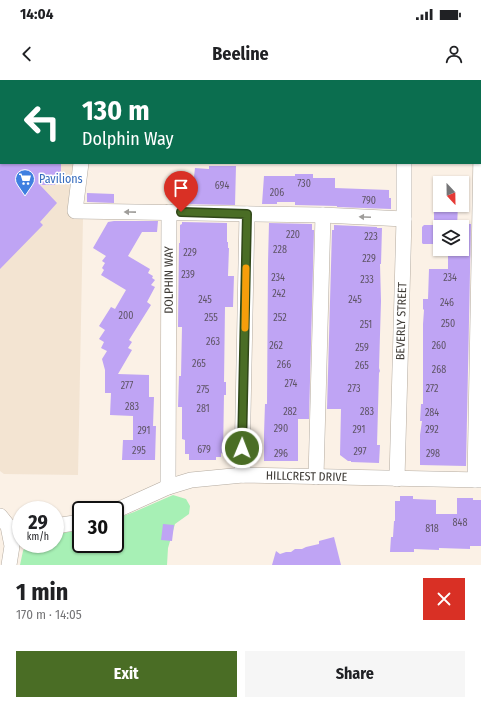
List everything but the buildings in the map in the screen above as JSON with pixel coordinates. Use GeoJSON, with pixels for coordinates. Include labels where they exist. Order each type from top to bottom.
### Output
{"type":"FeatureCollection","features":[{"type":"Feature","properties":{"kind":"street"},"geometry":{"type":"LineString","coordinates":[[81,164],[75,211],[169,212],[404,219]]}},
{"type":"Feature","properties":{"kind":"street","name":"BEVERLY STREET"},"geometry":{"type":"LineString","coordinates":[[397,479],[404,219],[404,164]]}},
{"type":"Feature","properties":{"kind":"street"},"geometry":{"type":"LineString","coordinates":[[478,480],[481,164]]}},
{"type":"Feature","properties":{"kind":"street","name":"DOLPHIN WAY"},"geometry":{"type":"LineString","coordinates":[[168,487],[169,212]]}},
{"type":"Feature","properties":{"kind":"street"},"geometry":{"type":"LineString","coordinates":[[243,475],[242,456],[247,214]]}},
{"type":"Feature","properties":{"kind":"street"},"geometry":{"type":"LineString","coordinates":[[316,478],[323,216]]}},
{"type":"Feature","properties":{"kind":"street","name":"HILLCREST DRIVE"},"geometry":{"type":"LineString","coordinates":[[124,507],[168,487],[191,480],[243,475],[316,478],[478,480]]}},
{"type":"Feature","properties":{"kind":"street"},"geometry":{"type":"LineString","coordinates":[[9,565],[12,546],[10,523]]}},
{"type":"Feature","properties":{"kind":"shaded area"},"geometry":{"type":"Polygon","coordinates":[[[0,164],[89,164],[82,180],[83,218],[78,475],[4,474],[0,471],[0,164]]]}},
{"type":"Feature","properties":{"kind":"green space"},"geometry":{"type":"Polygon","coordinates":[[[173,495],[186,499],[190,506],[189,514],[175,524],[168,548],[167,565],[20,565],[23,553],[64,553],[64,533],[72,531],[72,553],[124,553],[124,516],[173,495]]]}},
{"type":"Feature","properties":{"kind":"slow traffic"},"geometry":{"type":"LineString","coordinates":[[245,328],[246,268]]}},
{"type":"Feature","properties":{"kind":"place","name":"Pavilions"},"geometry":{"type":"Point","coordinates":[25,196]}},
{"type":"Feature","properties":{"kind":"route"},"geometry":{"type":"LineString","coordinates":[[181,212],[247,214],[242,448]]}}]}
